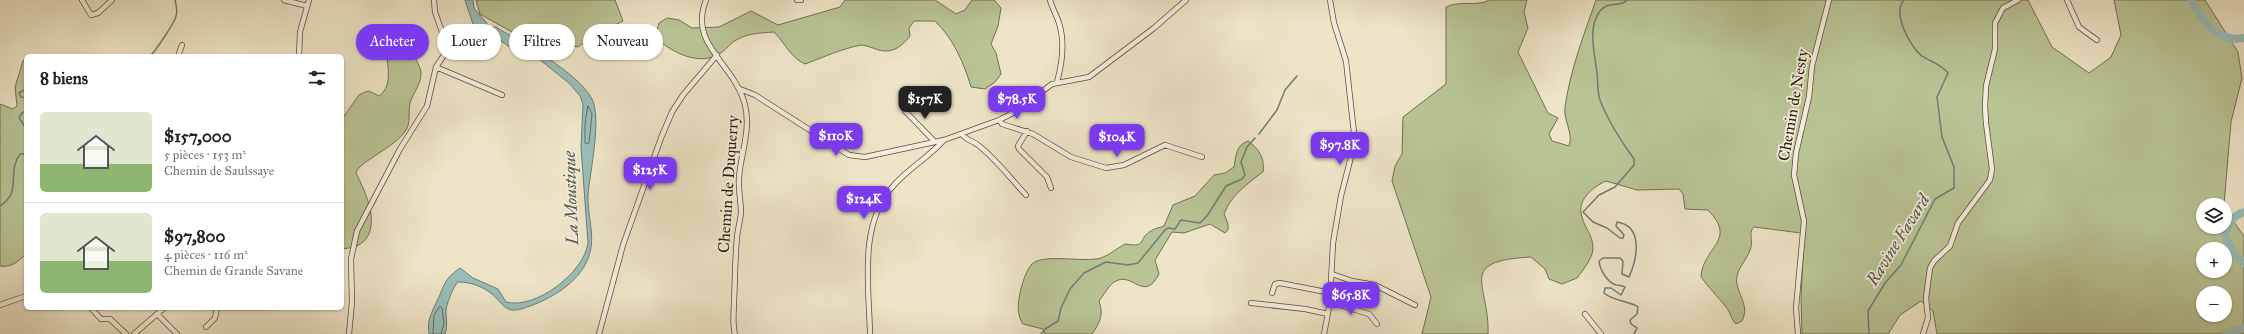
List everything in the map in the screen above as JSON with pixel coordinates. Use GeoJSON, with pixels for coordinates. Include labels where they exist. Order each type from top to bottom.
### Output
{"type":"FeatureCollection","features":[{"type":"Feature","properties":{"kind":"street"},"geometry":{"type":"LineString","coordinates":[[82,0],[91,15],[98,13],[112,0]]}},
{"type":"Feature","properties":{"kind":"street"},"geometry":{"type":"LineString","coordinates":[[284,0],[307,6]]}},
{"type":"Feature","properties":{"kind":"street"},"geometry":{"type":"LineString","coordinates":[[299,54],[300,32],[309,0]]}},
{"type":"Feature","properties":{"kind":"street"},"geometry":{"type":"LineString","coordinates":[[349,334],[353,242],[394,159],[427,106],[436,67],[448,49],[435,12],[434,0]]}},
{"type":"Feature","properties":{"kind":"street","name":"Chemin de Duquerry"},"geometry":{"type":"LineString","coordinates":[[706,0],[702,12],[701,28],[708,45],[717,55],[740,89],[747,116],[747,133],[739,176],[740,214],[736,248],[733,318],[735,334]]}},
{"type":"Feature","properties":{"kind":"street"},"geometry":{"type":"LineString","coordinates":[[1050,0],[1060,25],[1062,65],[1057,82]]}},
{"type":"Feature","properties":{"kind":"street"},"geometry":{"type":"LineString","coordinates":[[740,89],[755,95],[827,142],[856,157],[944,140],[999,120],[1057,82],[1089,77],[1154,28],[1186,0]]}},
{"type":"Feature","properties":{"kind":"street"},"geometry":{"type":"LineString","coordinates":[[1324,334],[1331,293],[1334,242],[1341,196],[1353,149],[1354,132],[1346,61],[1334,23],[1330,0]]}},
{"type":"Feature","properties":{"kind":"street","name":"Chemin de Nesty"},"geometry":{"type":"LineString","coordinates":[[1798,334],[1796,308],[1804,221],[1794,174],[1796,153],[1809,97],[1812,66],[1829,0]]}},
{"type":"Feature","properties":{"kind":"street"},"geometry":{"type":"LineString","coordinates":[[1924,334],[1928,318],[1926,298],[1930,268],[1934,261],[1950,246],[1958,223],[1990,180],[1992,169],[1985,106],[1986,86],[1995,49],[1995,23],[2003,8],[2018,0]]}},
{"type":"Feature","properties":{"kind":"street"},"geometry":{"type":"LineString","coordinates":[[2067,0],[2079,27],[2097,40]]}},
{"type":"Feature","properties":{"kind":"street"},"geometry":{"type":"LineString","coordinates":[[179,54],[182,45]]}},
{"type":"Feature","properties":{"kind":"street"},"geometry":{"type":"LineString","coordinates":[[599,334],[623,245],[661,138],[672,112],[683,95],[717,55]]}},
{"type":"Feature","properties":{"kind":"street"},"geometry":{"type":"LineString","coordinates":[[436,67],[502,95]]}},
{"type":"Feature","properties":{"kind":"street"},"geometry":{"type":"LineString","coordinates":[[905,111],[934,141]]}},
{"type":"Feature","properties":{"kind":"street"},"geometry":{"type":"LineString","coordinates":[[999,120],[1002,124],[1027,131],[1071,157],[1106,168],[1124,165],[1165,145],[1202,158]]}},
{"type":"Feature","properties":{"kind":"street"},"geometry":{"type":"LineString","coordinates":[[1027,131],[1018,146],[1018,149],[1047,177],[1050,188]]}},
{"type":"Feature","properties":{"kind":"street"},"geometry":{"type":"LineString","coordinates":[[962,134],[967,139],[978,145],[998,164],[1008,177],[1026,195]]}},
{"type":"Feature","properties":{"kind":"street"},"geometry":{"type":"LineString","coordinates":[[870,334],[868,252],[871,227],[875,214],[893,186],[944,140]]}},
{"type":"Feature","properties":{"kind":"street"},"geometry":{"type":"LineString","coordinates":[[1332,274],[1352,281],[1375,285],[1416,305]]}},
{"type":"Feature","properties":{"kind":"street"},"geometry":{"type":"LineString","coordinates":[[1272,293],[1275,284],[1280,283],[1331,293]]}},
{"type":"Feature","properties":{"kind":"street"},"geometry":{"type":"LineString","coordinates":[[0,305],[24,297]]}},
{"type":"Feature","properties":{"kind":"street"},"geometry":{"type":"LineString","coordinates":[[1330,302],[1369,314],[1377,324]]}},
{"type":"Feature","properties":{"kind":"street"},"geometry":{"type":"LineString","coordinates":[[1251,303],[1305,309],[1328,314]]}},
{"type":"Feature","properties":{"kind":"street"},"geometry":{"type":"LineString","coordinates":[[94,310],[101,319],[110,318],[126,334]]}},
{"type":"Feature","properties":{"kind":"street"},"geometry":{"type":"LineString","coordinates":[[134,334],[162,310]]}},
{"type":"Feature","properties":{"kind":"street"},"geometry":{"type":"LineString","coordinates":[[206,327],[215,318],[217,310]]}},
{"type":"Feature","properties":{"kind":"street"},"geometry":{"type":"LineString","coordinates":[[157,314],[177,334]]}},
{"type":"Feature","properties":{"kind":"street"},"geometry":{"type":"LineString","coordinates":[[1585,314],[1601,334]]}},
{"type":"Feature","properties":{"kind":"green space"},"geometry":{"type":"Polygon","coordinates":[[[476,0],[615,0],[623,21],[617,24],[583,24],[583,43],[578,47],[575,46],[575,24],[509,24],[509,30],[501,26],[501,24],[498,24],[480,14],[476,0]]]}},
{"type":"Feature","properties":{"kind":"green space"},"geometry":{"type":"Polygon","coordinates":[[[845,0],[935,0],[956,14],[965,10],[972,0],[994,0],[1001,8],[998,26],[991,44],[996,53],[1001,74],[995,82],[985,89],[971,87],[957,51],[947,35],[935,21],[914,21],[909,28],[910,36],[894,50],[884,51],[861,45],[805,64],[792,54],[774,32],[742,37],[733,42],[721,53],[713,57],[704,59],[686,56],[663,44],[663,24],[659,24],[667,18],[679,20],[692,28],[719,27],[751,11],[778,25],[840,7],[845,0]]]}},
{"type":"Feature","properties":{"kind":"green space"},"geometry":{"type":"Polygon","coordinates":[[[1489,0],[1527,0],[1524,12],[1528,28],[1518,52],[1548,113],[1558,118],[1549,134],[1552,141],[1569,146],[1570,137],[1565,117],[1567,93],[1578,53],[1596,0],[2028,0],[2052,47],[2089,73],[2111,57],[2121,35],[2114,0],[2205,0],[2238,52],[2242,78],[2231,122],[2225,198],[2196,198],[2196,234],[2232,234],[2232,220],[2244,236],[2244,334],[1937,334],[1933,311],[1921,301],[1900,315],[1888,334],[1802,334],[1801,296],[1804,238],[1801,233],[1754,227],[1751,231],[1750,251],[1737,276],[1738,287],[1745,309],[1742,321],[1736,324],[1729,311],[1701,277],[1703,266],[1716,244],[1720,229],[1708,210],[1685,209],[1683,194],[1679,189],[1637,190],[1606,181],[1591,191],[1581,205],[1582,217],[1592,239],[1593,252],[1590,260],[1577,278],[1562,284],[1549,279],[1545,269],[1531,257],[1507,259],[1492,264],[1485,270],[1482,278],[1488,334],[1422,334],[1431,297],[1392,181],[1395,166],[1402,154],[1403,117],[1446,84],[1446,7],[1457,4],[1480,3],[1489,0]]]}},
{"type":"Feature","properties":{"kind":"green space"},"geometry":{"type":"Polygon","coordinates":[[[24,60],[24,256],[11,265],[0,266],[0,104],[13,109],[17,106],[15,87],[24,60]]]}},
{"type":"Feature","properties":{"kind":"green space"},"geometry":{"type":"Polygon","coordinates":[[[387,60],[416,60],[421,76],[419,84],[411,99],[408,127],[406,130],[394,142],[363,164],[356,173],[368,200],[371,221],[370,231],[365,240],[357,246],[344,249],[344,116],[359,95],[369,91],[379,96],[386,89],[387,60]]]}},
{"type":"Feature","properties":{"kind":"green space"},"geometry":{"type":"Polygon","coordinates":[[[1248,141],[1255,147],[1262,158],[1263,172],[1240,190],[1227,207],[1224,214],[1228,224],[1228,230],[1225,233],[1210,224],[1184,233],[1172,232],[1155,260],[1159,274],[1154,282],[1143,287],[1128,280],[1122,279],[1113,282],[1099,301],[1101,314],[1097,326],[1092,334],[1045,334],[1043,329],[1023,324],[1018,312],[1019,298],[1025,276],[1032,264],[1045,259],[1085,260],[1101,258],[1125,244],[1140,244],[1144,237],[1152,230],[1164,226],[1173,205],[1195,196],[1214,175],[1225,173],[1234,167],[1239,148],[1248,141]]]}},
{"type":"Feature","properties":{"kind":"water"},"geometry":{"type":"Polygon","coordinates":[[[465,0],[473,0],[474,8],[487,24],[473,24],[465,0]]]}},
{"type":"Feature","properties":{"kind":"water"},"geometry":{"type":"Polygon","coordinates":[[[501,30],[509,35],[509,46],[501,41],[501,30]]]}},
{"type":"Feature","properties":{"kind":"water"},"geometry":{"type":"Polygon","coordinates":[[[540,60],[550,60],[574,78],[592,99],[595,108],[596,132],[588,195],[592,237],[586,263],[575,279],[567,286],[540,302],[516,310],[507,308],[492,294],[480,287],[458,282],[447,305],[447,325],[445,334],[429,334],[430,317],[443,287],[447,279],[460,268],[473,278],[498,289],[506,302],[518,303],[544,295],[556,287],[578,266],[585,254],[588,243],[581,147],[583,104],[580,96],[570,84],[540,60]]]}},
{"type":"Feature","properties":{"kind":"waterway"},"geometry":{"type":"LineString","coordinates":[[152,54],[175,19],[177,12],[175,0]]}},
{"type":"Feature","properties":{"kind":"waterway"},"geometry":{"type":"LineString","coordinates":[[1627,0],[1622,4],[1607,6],[1600,11],[1594,25],[1593,41],[1599,97],[1615,131],[1634,159],[1634,165],[1615,187],[1599,195],[1583,212],[1593,222],[1607,228],[1620,238],[1623,238],[1624,235],[1616,226],[1617,222],[1626,225],[1635,236],[1636,253],[1629,277],[1622,274],[1623,261],[1620,258],[1603,258],[1599,261],[1602,272],[1607,278],[1616,285],[1625,287],[1621,295],[1611,288],[1605,288],[1604,293],[1612,298],[1638,307],[1637,314],[1630,320],[1631,324],[1637,328],[1634,334]]}},
{"type":"Feature","properties":{"kind":"waterway","name":"Ravine Favard"},"geometry":{"type":"LineString","coordinates":[[1869,334],[1868,311],[1885,283],[1901,265],[1935,199],[1954,188],[1954,167],[1942,137],[1937,97],[1948,73],[1939,65],[1922,56],[1912,45],[1901,21],[1900,13],[1904,0]]}},
{"type":"Feature","properties":{"kind":"waterway"},"geometry":{"type":"LineString","coordinates":[[2191,0],[2200,16],[2218,34],[2234,39],[2244,38]]}},
{"type":"Feature","properties":{"kind":"waterway"},"geometry":{"type":"LineString","coordinates":[[1259,134],[1277,110],[1285,90],[1297,76]]}},
{"type":"Feature","properties":{"kind":"waterway"},"geometry":{"type":"LineString","coordinates":[[24,90],[19,93],[21,97],[24,98]]}},
{"type":"Feature","properties":{"kind":"waterway"},"geometry":{"type":"LineString","coordinates":[[24,112],[19,118],[24,125]]}},
{"type":"Feature","properties":{"kind":"waterway"},"geometry":{"type":"LineString","coordinates":[[1041,334],[1045,329],[1058,321],[1061,308],[1070,289],[1084,273],[1106,262],[1128,265],[1138,263],[1168,228],[1175,229],[1181,220],[1200,223],[1207,216],[1226,186],[1242,179],[1245,175],[1241,162],[1247,147],[1255,138]]}},
{"type":"Feature","properties":{"kind":"waterway"},"geometry":{"type":"LineString","coordinates":[[0,206],[11,194],[16,161],[20,154],[24,154]]}},
{"type":"Feature","properties":{"kind":"waterway"},"geometry":{"type":"LineString","coordinates":[[2244,212],[2236,216],[2231,221],[2225,235],[2233,253],[2244,263]]}},
{"type":"Feature","properties":{"kind":"waterway"},"geometry":{"type":"LineString","coordinates":[[2226,334],[2244,328]]}},
{"type":"Feature","properties":{"kind":"water label","name":"La Moustique"},"geometry":{"type":"Point","coordinates":[571,198]}}]}
